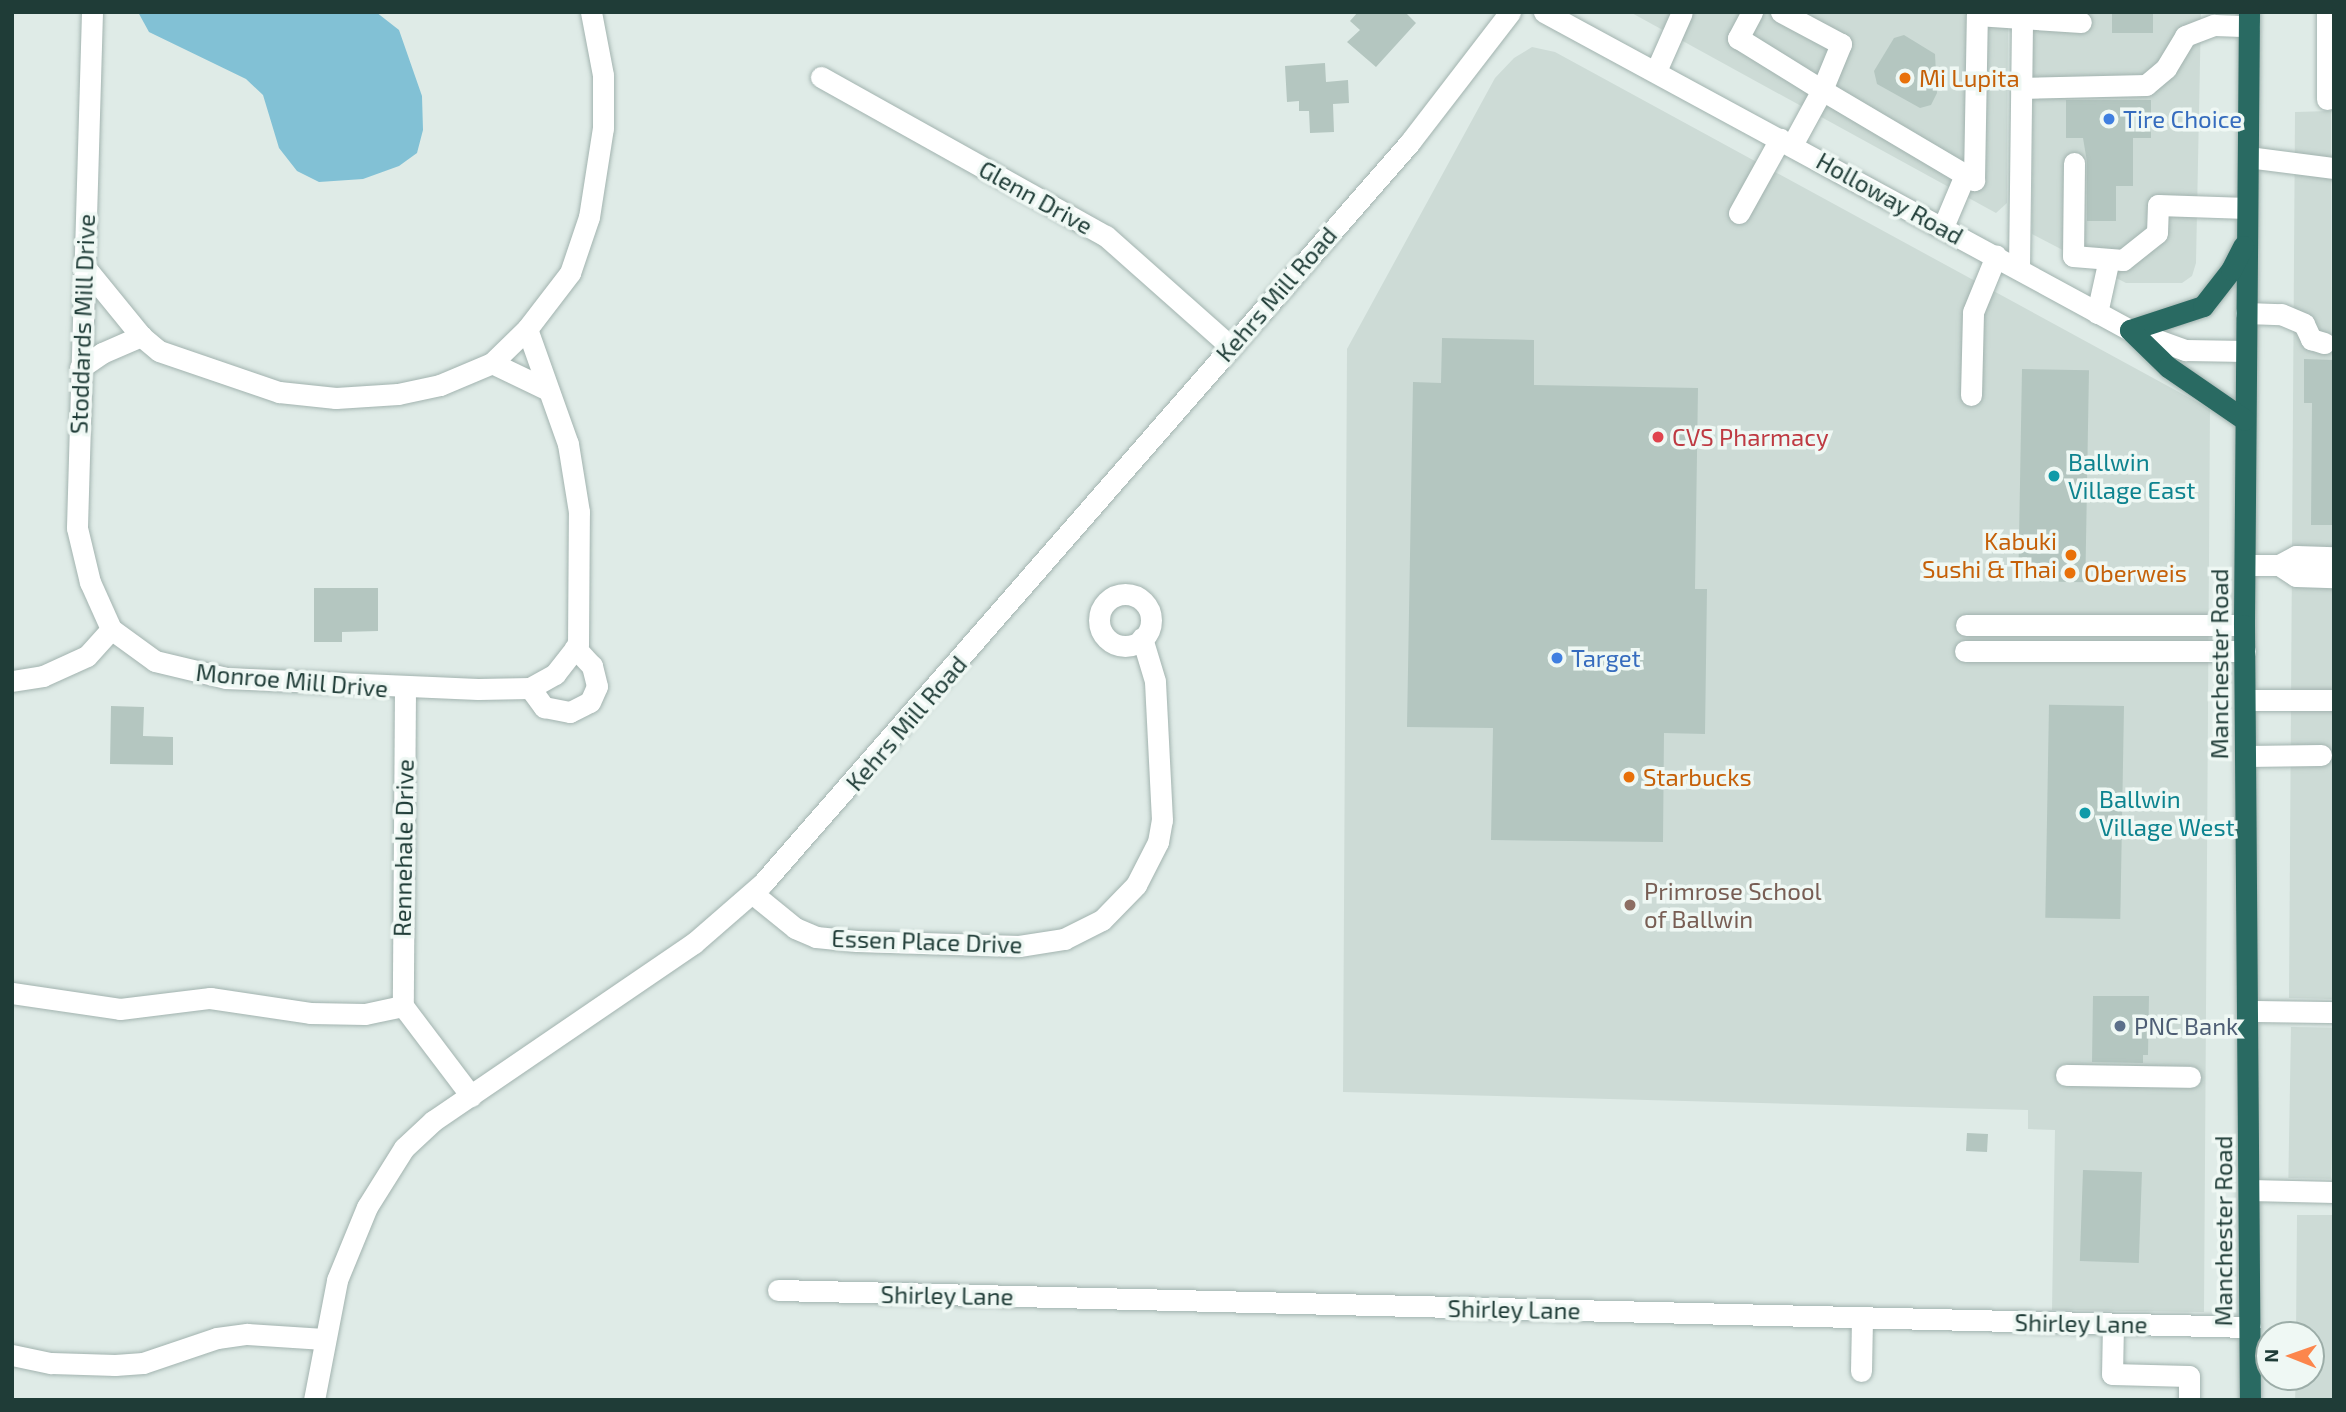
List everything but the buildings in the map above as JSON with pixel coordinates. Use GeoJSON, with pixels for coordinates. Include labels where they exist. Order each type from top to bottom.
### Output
{"type":"FeatureCollection","features":[{"type":"Feature","properties":{"kind":"highway","name":"Manchester Road"},"geometry":{"type":"LineString","coordinates":[[2249,19],[2245,700],[2250,1400]]}},
{"type":"Feature","properties":{"kind":"highway"},"geometry":{"type":"LineString","coordinates":[[2245,420],[2168,367],[2130,330],[2203,306],[2231,270],[2246,238]]}},
{"type":"Feature","properties":{"kind":"street","name":"Stoddards Mill Drive"},"geometry":{"type":"LineString","coordinates":[[92,12],[77,528],[90,582],[111,629]]}},
{"type":"Feature","properties":{"kind":"street"},"geometry":{"type":"LineString","coordinates":[[83,266],[141,336],[159,351],[252,385],[336,398],[440,385],[492,363],[527,330],[570,273],[589,217],[603,128],[603,75],[591,12]]}},
{"type":"Feature","properties":{"kind":"street","name":"Kehrs Mill Road"},"geometry":{"type":"LineString","coordinates":[[314,1400],[337,1280],[383,1177],[423,1130],[694,943],[752,893],[804,841],[1230,346],[1410,142],[1510,12]]}},
{"type":"Feature","properties":{"kind":"street","name":"Holloway Road"},"geometry":{"type":"LineString","coordinates":[[1544,12],[2130,330],[2185,350],[2246,351]]}},
{"type":"Feature","properties":{"kind":"street"},"geometry":{"type":"LineString","coordinates":[[1656,71],[1682,12]]}},
{"type":"Feature","properties":{"kind":"street"},"geometry":{"type":"LineString","coordinates":[[1752,12],[1738,37],[1974,180],[1977,15],[2022,15],[2081,22]]}},
{"type":"Feature","properties":{"kind":"street"},"geometry":{"type":"LineString","coordinates":[[1739,213],[1822,90],[1841,44],[1781,12]]}},
{"type":"Feature","properties":{"kind":"street"},"geometry":{"type":"LineString","coordinates":[[2327,12],[2327,99]]}},
{"type":"Feature","properties":{"kind":"street"},"geometry":{"type":"LineString","coordinates":[[2019,268],[2022,15]]}},
{"type":"Feature","properties":{"kind":"street"},"geometry":{"type":"LineString","coordinates":[[2021,88],[2146,85],[2166,68],[2185,36],[2214,25],[2249,19]]}},
{"type":"Feature","properties":{"kind":"street","name":"Glenn Drive"},"geometry":{"type":"LineString","coordinates":[[821,78],[1106,236],[1230,346]]}},
{"type":"Feature","properties":{"kind":"street"},"geometry":{"type":"LineString","coordinates":[[2248,157],[2334,168]]}},
{"type":"Feature","properties":{"kind":"street"},"geometry":{"type":"LineString","coordinates":[[2074,163],[2073,256],[2123,260],[2157,233],[2158,205],[2247,208]]}},
{"type":"Feature","properties":{"kind":"street"},"geometry":{"type":"LineString","coordinates":[[1943,227],[1965,175]]}},
{"type":"Feature","properties":{"kind":"street"},"geometry":{"type":"LineString","coordinates":[[1971,395],[1973,312],[1996,256]]}},
{"type":"Feature","properties":{"kind":"street"},"geometry":{"type":"LineString","coordinates":[[2097,313],[2109,259]]}},
{"type":"Feature","properties":{"kind":"street"},"geometry":{"type":"LineString","coordinates":[[2246,313],[2281,314],[2304,324],[2311,339],[2324,343]]}},
{"type":"Feature","properties":{"kind":"street"},"geometry":{"type":"LineString","coordinates":[[527,330],[546,390],[568,444],[576,483],[580,564],[575,648],[592,666],[597,686],[590,702],[570,712],[544,707],[530,688]]}},
{"type":"Feature","properties":{"kind":"street"},"geometry":{"type":"LineString","coordinates":[[80,368],[102,353],[141,336]]}},
{"type":"Feature","properties":{"kind":"street"},"geometry":{"type":"LineString","coordinates":[[492,363],[546,390]]}},
{"type":"Feature","properties":{"kind":"street"},"geometry":{"type":"LineString","coordinates":[[2245,565],[2279,565],[2296,556],[2334,557]]}},
{"type":"Feature","properties":{"kind":"street"},"geometry":{"type":"LineString","coordinates":[[2279,565],[2296,576],[2334,577]]}},
{"type":"Feature","properties":{"kind":"street"},"geometry":{"type":"LineString","coordinates":[[1965,625],[2245,625]]}},
{"type":"Feature","properties":{"kind":"street"},"geometry":{"type":"LineString","coordinates":[[12,681],[43,676],[87,656],[111,629]]}},
{"type":"Feature","properties":{"kind":"street","name":"Monroe Mill Drive"},"geometry":{"type":"LineString","coordinates":[[111,629],[155,661],[198,674],[405,689],[530,688],[555,674],[575,648]]}},
{"type":"Feature","properties":{"kind":"street","name":"Essen Place Drive"},"geometry":{"type":"LineString","coordinates":[[752,893],[795,928],[816,937],[857,941],[1019,946],[1064,939],[1102,920],[1136,885],[1158,842],[1162,820],[1156,681],[1142,638]]}},
{"type":"Feature","properties":{"kind":"street"},"geometry":{"type":"LineString","coordinates":[[1965,651],[2245,651]]}},
{"type":"Feature","properties":{"kind":"street","name":"Rennehale Drive"},"geometry":{"type":"LineString","coordinates":[[403,1006],[405,689]]}},
{"type":"Feature","properties":{"kind":"street"},"geometry":{"type":"LineString","coordinates":[[2245,700],[2334,699]]}},
{"type":"Feature","properties":{"kind":"street"},"geometry":{"type":"LineString","coordinates":[[2246,756],[2321,755]]}},
{"type":"Feature","properties":{"kind":"street"},"geometry":{"type":"LineString","coordinates":[[12,993],[120,1009],[210,998],[310,1013],[365,1014],[403,1006],[471,1096]]}},
{"type":"Feature","properties":{"kind":"street"},"geometry":{"type":"LineString","coordinates":[[2248,1011],[2334,1012]]}},
{"type":"Feature","properties":{"kind":"street"},"geometry":{"type":"LineString","coordinates":[[2066,1075],[2190,1077]]}},
{"type":"Feature","properties":{"kind":"street"},"geometry":{"type":"LineString","coordinates":[[2250,1190],[2334,1192]]}},
{"type":"Feature","properties":{"kind":"street","name":"Shirley Lane"},"geometry":{"type":"LineString","coordinates":[[778,1290],[2250,1327]]}},
{"type":"Feature","properties":{"kind":"street"},"geometry":{"type":"LineString","coordinates":[[1861,1371],[1862,1318]]}},
{"type":"Feature","properties":{"kind":"street"},"geometry":{"type":"LineString","coordinates":[[2113,1324],[2112,1374],[2189,1376],[2189,1400]]}},
{"type":"Feature","properties":{"kind":"street"},"geometry":{"type":"LineString","coordinates":[[12,1355],[51,1363],[115,1366],[143,1363],[217,1338],[247,1334],[324,1339]]}},
{"type":"Feature","properties":{"kind":"shaded area"},"geometry":{"type":"Polygon","coordinates":[[[1630,12],[2008,12],[2007,203],[1996,213],[1630,12]]]}},
{"type":"Feature","properties":{"kind":"shaded area"},"geometry":{"type":"Polygon","coordinates":[[[2033,12],[2201,12],[2196,263],[2192,276],[2182,283],[2126,283],[2032,234],[2033,12]]]}},
{"type":"Feature","properties":{"kind":"shaded area","name":"Target"},"geometry":{"type":"Polygon","coordinates":[[[1532,47],[1555,52],[2210,409],[2204,1312],[2052,1310],[2055,1130],[2028,1129],[2028,1110],[1343,1092],[1347,349],[1495,78],[1514,58],[1532,47]]]}},
{"type":"Feature","properties":{"kind":"shaded area"},"geometry":{"type":"Polygon","coordinates":[[[2331,111],[2334,999],[2289,998],[2295,112],[2331,111]]]}},
{"type":"Feature","properties":{"kind":"shaded area"},"geometry":{"type":"Polygon","coordinates":[[[2291,1027],[2334,1028],[2331,1179],[2288,1178],[2291,1027]]]}},
{"type":"Feature","properties":{"kind":"shaded area"},"geometry":{"type":"Polygon","coordinates":[[[2297,1215],[2334,1215],[2334,1400],[2295,1400],[2295,1391],[2325,1391],[2325,1321],[2296,1321],[2297,1215]]]}},
{"type":"Feature","properties":{"kind":"water"},"geometry":{"type":"Polygon","coordinates":[[[138,12],[376,12],[399,30],[422,96],[423,130],[417,153],[399,166],[363,179],[319,182],[297,171],[279,148],[263,95],[246,79],[149,32],[138,12]]]}},
{"type":"Feature","properties":{"kind":"place","name":"Mi Lupita"},"geometry":{"type":"Point","coordinates":[1905,78]}},
{"type":"Feature","properties":{"kind":"place","name":"Tire Choice"},"geometry":{"type":"Point","coordinates":[2109,119]}},
{"type":"Feature","properties":{"kind":"place","name":"CVS Pharmacy"},"geometry":{"type":"Point","coordinates":[1658,437]}},
{"type":"Feature","properties":{"kind":"place","name":"Ballwin Village East"},"geometry":{"type":"Point","coordinates":[2054,476]}},
{"type":"Feature","properties":{"kind":"place","name":"Kabuki Sushi & Thai"},"geometry":{"type":"Point","coordinates":[2071,555]}},
{"type":"Feature","properties":{"kind":"place","name":"Oberweis"},"geometry":{"type":"Point","coordinates":[2070,573]}},
{"type":"Feature","properties":{"kind":"place","name":"Target"},"geometry":{"type":"Point","coordinates":[1557,658]}},
{"type":"Feature","properties":{"kind":"place","name":"Starbucks"},"geometry":{"type":"Point","coordinates":[1629,777]}},
{"type":"Feature","properties":{"kind":"place","name":"Ballwin Village West"},"geometry":{"type":"Point","coordinates":[2085,813]}},
{"type":"Feature","properties":{"kind":"place","name":"Primrose School of Ballwin"},"geometry":{"type":"Point","coordinates":[1630,905]}},
{"type":"Feature","properties":{"kind":"place","name":"PNC Bank"},"geometry":{"type":"Point","coordinates":[2120,1026]}}]}
